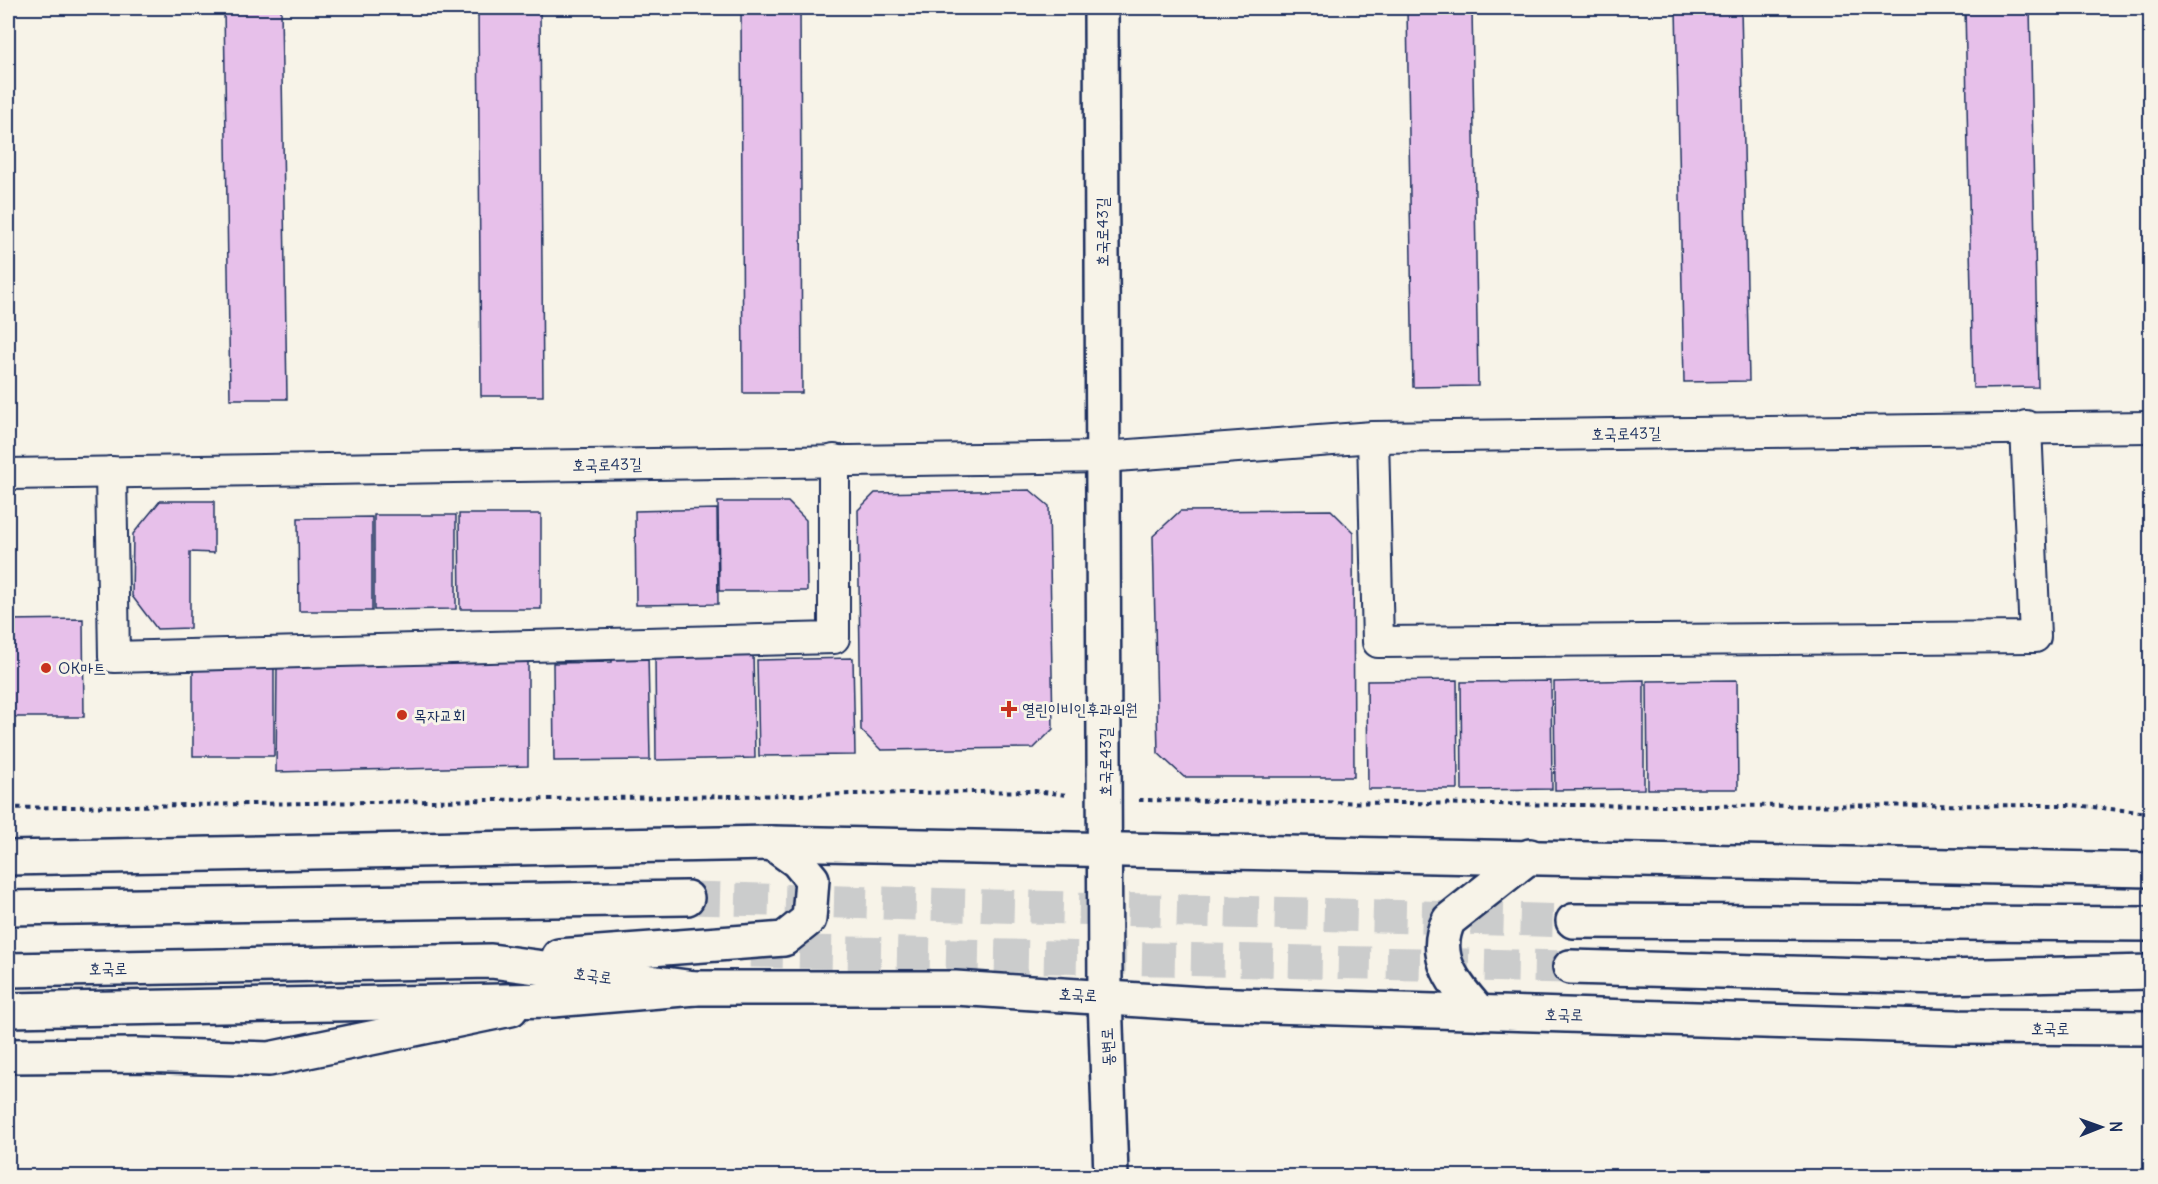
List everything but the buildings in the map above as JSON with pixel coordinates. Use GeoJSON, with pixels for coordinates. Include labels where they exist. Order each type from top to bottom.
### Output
{"type":"FeatureCollection","features":[{"type":"Feature","properties":{"kind":"main road","name":"호국로43길"},"geometry":{"type":"LineString","coordinates":[[1101,8],[1105,996]]}},
{"type":"Feature","properties":{"kind":"main road"},"geometry":{"type":"LineString","coordinates":[[491,961],[784,939],[808,919],[812,879],[797,861],[772,843]]}},
{"type":"Feature","properties":{"kind":"main road"},"geometry":{"type":"LineString","coordinates":[[8,858],[772,843],[1106,851],[1530,856],[1954,868],[2151,870]]}},
{"type":"Feature","properties":{"kind":"main road"},"geometry":{"type":"LineString","coordinates":[[1480,1013],[1454,984],[1444,960],[1441,935],[1449,920],[1530,856]]}},
{"type":"Feature","properties":{"kind":"main road"},"geometry":{"type":"LineString","coordinates":[[8,908],[687,898]]}},
{"type":"Feature","properties":{"kind":"main road"},"geometry":{"type":"LineString","coordinates":[[1573,921],[2151,924]]}},
{"type":"Feature","properties":{"kind":"main road","name":"호국로"},"geometry":{"type":"LineString","coordinates":[[8,970],[491,961],[695,988],[955,988],[1202,1004],[1957,1027],[2151,1028]]}},
{"type":"Feature","properties":{"kind":"main road"},"geometry":{"type":"LineString","coordinates":[[1570,967],[1943,977],[2151,972]]}},
{"type":"Feature","properties":{"kind":"main road"},"geometry":{"type":"LineString","coordinates":[[8,1010],[553,1000],[695,988]]}},
{"type":"Feature","properties":{"kind":"main road","name":"동변로"},"geometry":{"type":"LineString","coordinates":[[1105,996],[1111,1176]]}},
{"type":"Feature","properties":{"kind":"main road"},"geometry":{"type":"LineString","coordinates":[[8,1056],[136,1055],[269,1059],[553,1000]]}},
{"type":"Feature","properties":{"kind":"street","name":"호국로43길"},"geometry":{"type":"LineString","coordinates":[[8,474],[1103,457],[1373,437],[2026,426],[2151,427]]}},
{"type":"Feature","properties":{"kind":"street"},"geometry":{"type":"LineString","coordinates":[[1373,437],[1378,642],[2035,637],[2026,426]]}},
{"type":"Feature","properties":{"kind":"street"},"geometry":{"type":"LineString","coordinates":[[111,472],[114,657],[834,638],[834,460]]}},
{"type":"Feature","properties":{"kind":"tunnel"},"geometry":{"type":"LineString","coordinates":[[687,898],[1573,921]]}},
{"type":"Feature","properties":{"kind":"tunnel"},"geometry":{"type":"LineString","coordinates":[[750,951],[1570,967]]}},
{"type":"Feature","properties":{"kind":"place","name":"OK마트"},"geometry":{"type":"Point","coordinates":[46,668]}},
{"type":"Feature","properties":{"kind":"place","name":"열린이비인후과의원"},"geometry":{"type":"Point","coordinates":[1009,709]}},
{"type":"Feature","properties":{"kind":"place","name":"목자교회"},"geometry":{"type":"Point","coordinates":[402,715]}}]}
